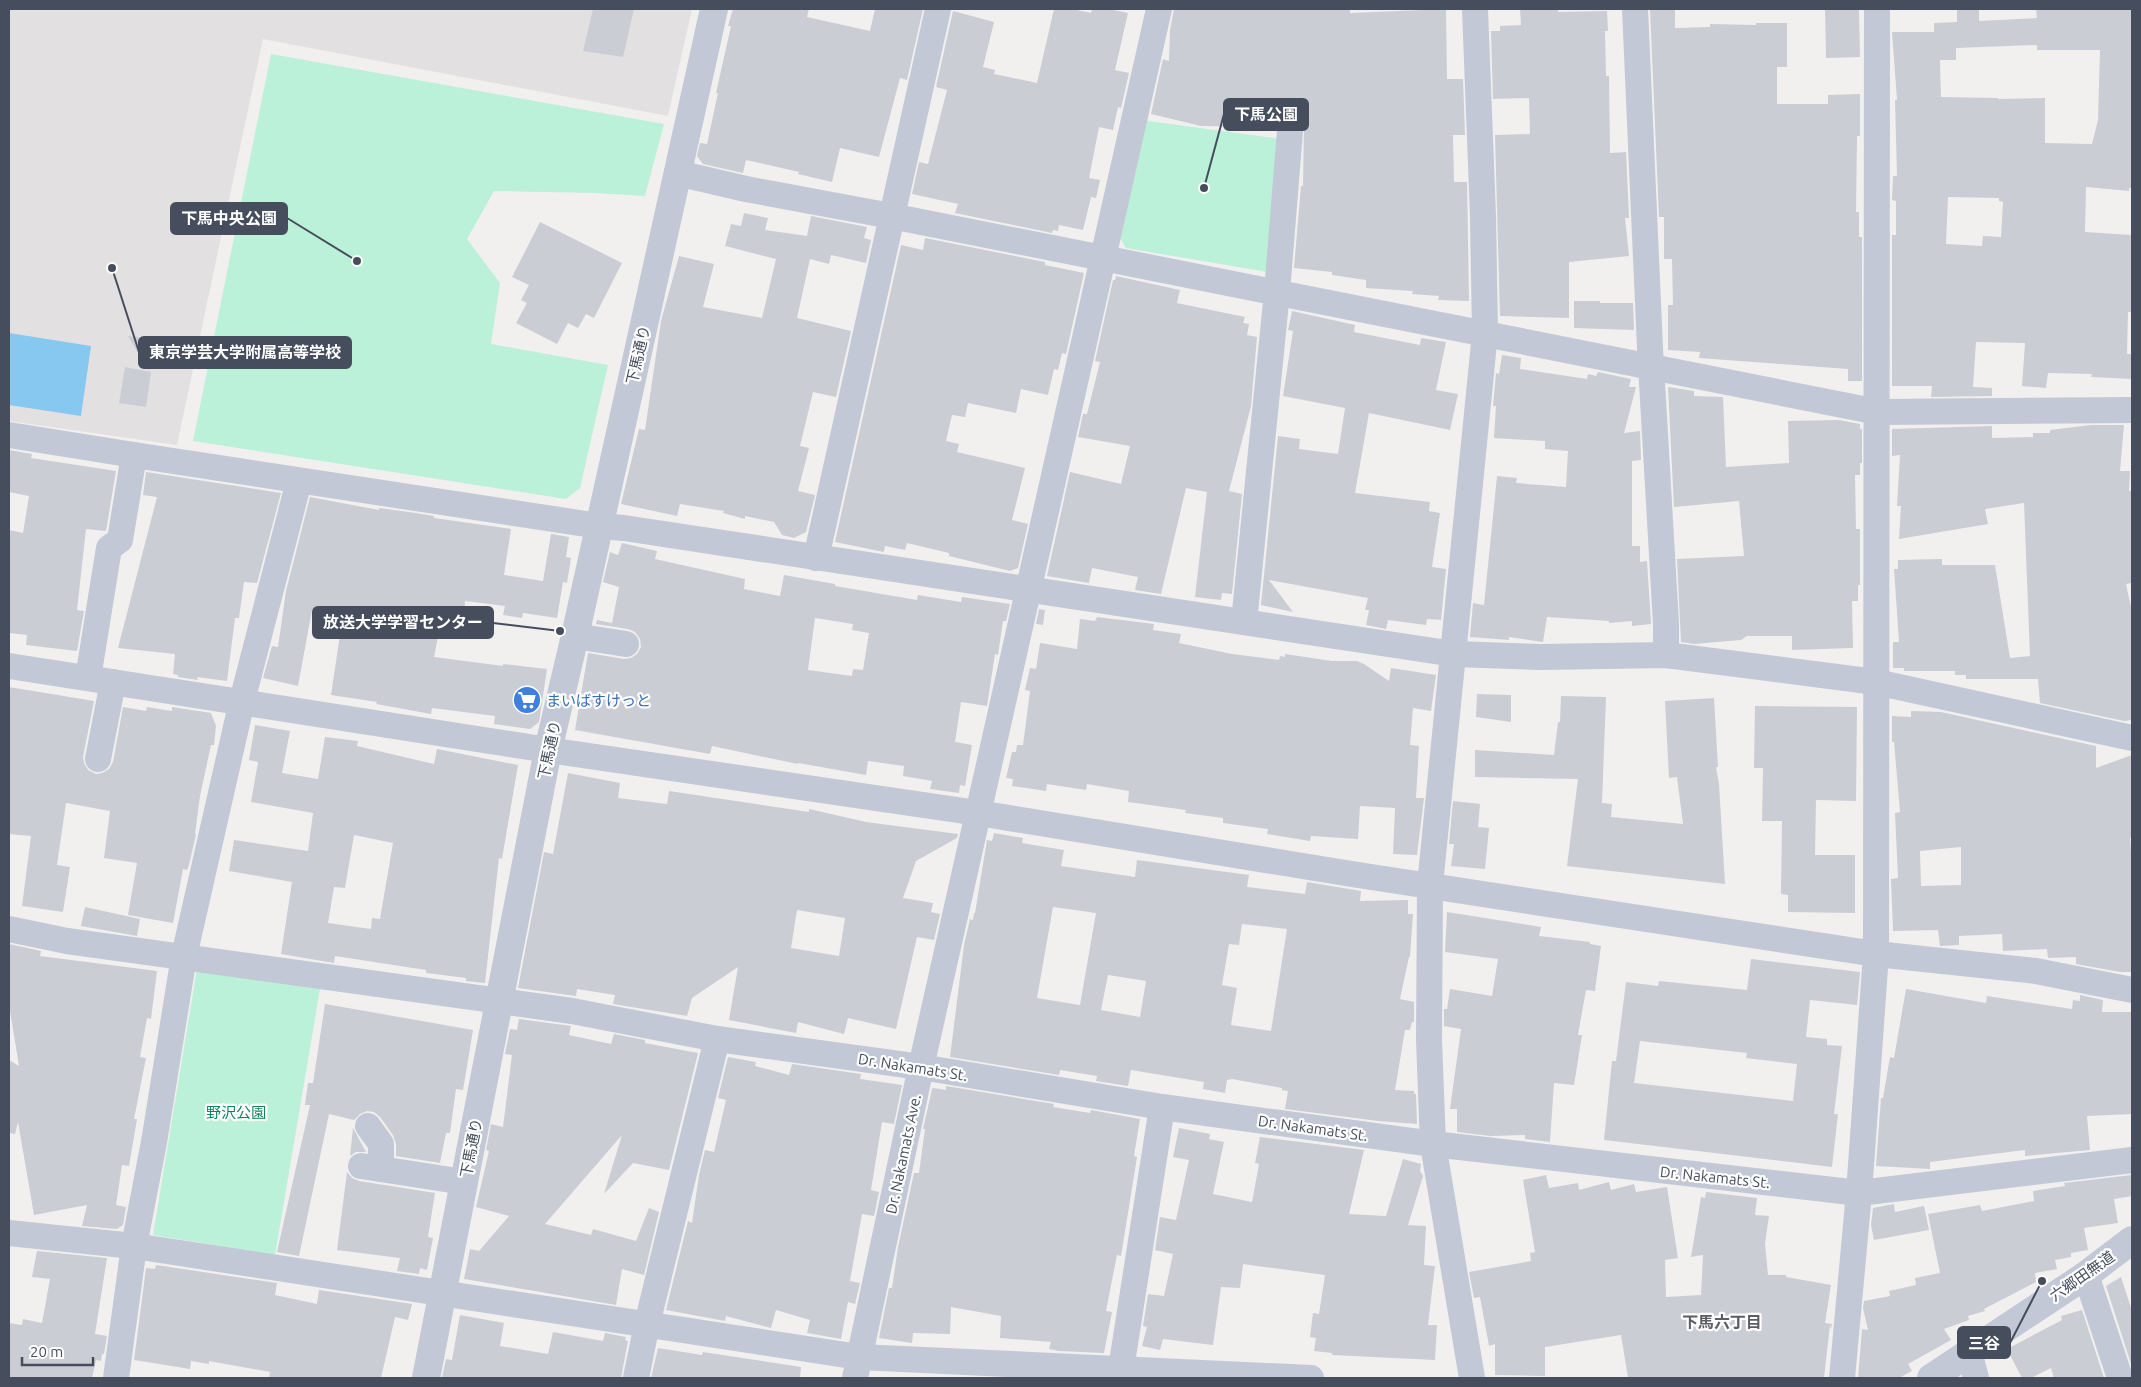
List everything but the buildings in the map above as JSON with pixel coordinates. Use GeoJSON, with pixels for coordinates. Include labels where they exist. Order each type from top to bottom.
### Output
{"type":"FeatureCollection","features":[{"type":"Feature","properties":{"kind":"street","name":"下馬通り"},"geometry":{"type":"LineString","coordinates":[[426,1378],[548,750],[714,9]]}},
{"type":"Feature","properties":{"kind":"street"},"geometry":{"type":"LineString","coordinates":[[816,558],[890,216],[938,9]]}},
{"type":"Feature","properties":{"kind":"street","name":"Dr. Nakamats Ave."},"geometry":{"type":"LineString","coordinates":[[857,1368],[921,1067],[1159,9]]}},
{"type":"Feature","properties":{"kind":"street"},"geometry":{"type":"LineString","coordinates":[[1472,1378],[1433,1144],[1429,1040],[1430,885],[1485,333],[1483,216],[1475,9]]}},
{"type":"Feature","properties":{"kind":"street"},"geometry":{"type":"LineString","coordinates":[[1635,9],[1666,655]]}},
{"type":"Feature","properties":{"kind":"street"},"geometry":{"type":"LineString","coordinates":[[1842,1378],[1859,1193],[1876,954],[1878,9]]}},
{"type":"Feature","properties":{"kind":"street"},"geometry":{"type":"LineString","coordinates":[[1244,622],[1277,292],[1290,132]]}},
{"type":"Feature","properties":{"kind":"street"},"geometry":{"type":"LineString","coordinates":[[677,173],[746,189],[1277,292],[1878,412],[2132,410]]}},
{"type":"Feature","properties":{"kind":"street"},"geometry":{"type":"LineString","coordinates":[[9,434],[134,456],[1454,654],[1540,657],[1666,655],[1876,682],[2132,738]]}},
{"type":"Feature","properties":{"kind":"street"},"geometry":{"type":"LineString","coordinates":[[98,759],[100,680],[109,548],[120,540],[134,456]]}},
{"type":"Feature","properties":{"kind":"street"},"geometry":{"type":"LineString","coordinates":[[116,1378],[134,1246],[154,1142],[184,956],[242,701],[299,481]]}},
{"type":"Feature","properties":{"kind":"street"},"geometry":{"type":"LineString","coordinates":[[575,636],[626,644]]}},
{"type":"Feature","properties":{"kind":"street"},"geometry":{"type":"LineString","coordinates":[[9,666],[548,750],[978,813],[1876,954],[2036,971],[2132,990]]}},
{"type":"Feature","properties":{"kind":"street","name":"Dr. Nakamats St."},"geometry":{"type":"LineString","coordinates":[[9,929],[67,941],[572,1011],[717,1039],[921,1067],[1162,1107],[1433,1144],[1859,1193],[2132,1160]]}},
{"type":"Feature","properties":{"kind":"street"},"geometry":{"type":"LineString","coordinates":[[636,1378],[647,1324],[717,1039]]}},
{"type":"Feature","properties":{"kind":"street"},"geometry":{"type":"LineString","coordinates":[[1122,1374],[1162,1107]]}},
{"type":"Feature","properties":{"kind":"street"},"geometry":{"type":"LineString","coordinates":[[368,1126],[381,1144],[371,1167],[464,1182]]}},
{"type":"Feature","properties":{"kind":"street"},"geometry":{"type":"LineString","coordinates":[[9,1233],[134,1246],[647,1324],[857,1368],[1310,1378]]}},
{"type":"Feature","properties":{"kind":"street","name":"六郷田無道"},"geometry":{"type":"LineString","coordinates":[[1931,1378],[1971,1367],[2132,1240]]}},
{"type":"Feature","properties":{"kind":"street"},"geometry":{"type":"LineString","coordinates":[[2086,1275],[2120,1378]]}},
{"type":"Feature","properties":{"kind":"shaded area"},"geometry":{"type":"Polygon","coordinates":[[[9,9],[692,9],[668,116],[263,39],[177,445],[9,421],[9,9]]]}},
{"type":"Feature","properties":{"kind":"green space"},"geometry":{"type":"Polygon","coordinates":[[[271,54],[664,124],[645,196],[494,191],[467,239],[500,283],[491,344],[608,365],[580,488],[566,499],[193,441],[271,54]]]}},
{"type":"Feature","properties":{"kind":"green space"},"geometry":{"type":"Polygon","coordinates":[[[1141,120],[1282,139],[1273,273],[1126,248],[1120,238],[1141,120]]]}},
{"type":"Feature","properties":{"kind":"green space","name":"野沢公園"},"geometry":{"type":"Polygon","coordinates":[[[197,969],[320,989],[275,1255],[153,1235],[197,969]]]}},
{"type":"Feature","properties":{"kind":"water"},"geometry":{"type":"Polygon","coordinates":[[[9,333],[91,346],[81,416],[9,405],[9,333]]]}},
{"type":"Feature","properties":{"kind":"place","name":"下馬公園"},"geometry":{"type":"Point","coordinates":[1204,188]}},
{"type":"Feature","properties":{"kind":"place","name":"下馬中央公園"},"geometry":{"type":"Point","coordinates":[357,261]}},
{"type":"Feature","properties":{"kind":"place","name":"東京学芸大学附属高等学校"},"geometry":{"type":"Point","coordinates":[112,268]}},
{"type":"Feature","properties":{"kind":"place","name":"放送大学学習センター"},"geometry":{"type":"Point","coordinates":[560,631]}},
{"type":"Feature","properties":{"kind":"place","name":"まいばすけっと"},"geometry":{"type":"Point","coordinates":[527,700]}},
{"type":"Feature","properties":{"kind":"place","name":"三谷"},"geometry":{"type":"Point","coordinates":[2042,1281]}},
{"type":"Feature","properties":{"kind":"district","name":"下馬六丁目"},"geometry":{"type":"Point","coordinates":[1722,1322]}}]}
